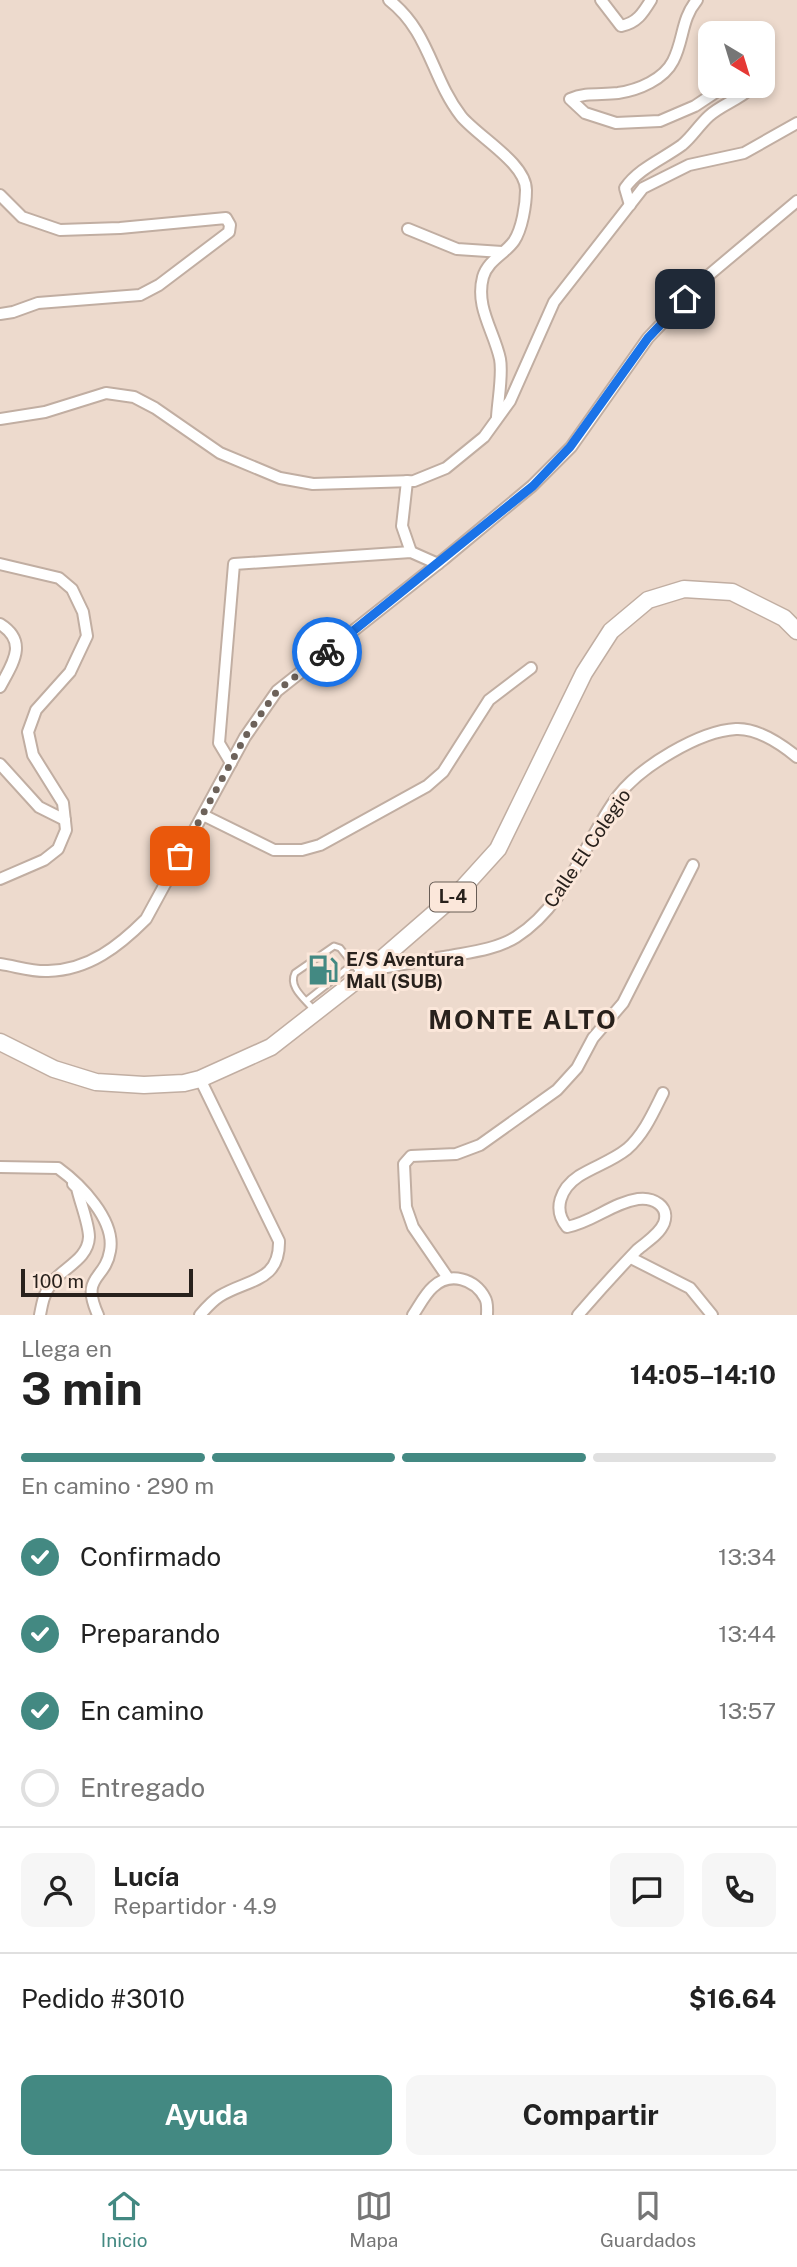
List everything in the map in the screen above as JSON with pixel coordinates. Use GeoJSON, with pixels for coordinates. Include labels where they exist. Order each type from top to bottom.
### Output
{"type":"FeatureCollection","features":[{"type":"Feature","properties":{"kind":"main road","name":"L-4"},"geometry":{"type":"LineString","coordinates":[[0,1042],[54,1069],[96,1082],[144,1085],[184,1083],[200,1079],[271,1047],[311,1006],[460,891],[498,849],[584,673],[611,631],[648,600],[684,589],[732,592],[784,618],[797,631]]}},
{"type":"Feature","properties":{"kind":"street"},"geometry":{"type":"LineString","coordinates":[[389,0],[405,12],[419,31],[441,82],[462,116],[522,175],[526,189],[520,227],[513,243],[492,261],[483,277],[482,310],[501,361],[496,420]]}},
{"type":"Feature","properties":{"kind":"street"},"geometry":{"type":"LineString","coordinates":[[601,0],[621,26],[632,24],[645,11],[651,0]]}},
{"type":"Feature","properties":{"kind":"street"},"geometry":{"type":"LineString","coordinates":[[697,0],[688,11],[676,57],[668,72],[646,84],[620,93],[582,94],[570,99],[585,113],[616,123],[660,121],[707,98]]}},
{"type":"Feature","properties":{"kind":"street"},"geometry":{"type":"LineString","coordinates":[[630,205],[625,188],[633,177],[685,143],[709,116],[736,98]]}},
{"type":"Feature","properties":{"kind":"street"},"geometry":{"type":"LineString","coordinates":[[0,419],[45,412],[106,393],[134,397],[155,408],[220,453],[280,478],[313,484],[414,481],[446,468],[484,437],[510,401],[554,302],[643,188],[689,164],[744,153],[797,123]]}},
{"type":"Feature","properties":{"kind":"street"},"geometry":{"type":"LineString","coordinates":[[0,195],[22,217],[60,230],[120,228],[226,218],[230,225],[229,232],[159,285],[139,295],[38,303],[0,314]]}},
{"type":"Feature","properties":{"kind":"street"},"geometry":{"type":"LineString","coordinates":[[0,964],[48,971],[75,966],[109,953],[146,919],[245,737],[277,691],[533,486],[570,447],[648,338],[703,280],[797,201]]}},
{"type":"Feature","properties":{"kind":"street"},"geometry":{"type":"LineString","coordinates":[[408,229],[457,249],[502,252]]}},
{"type":"Feature","properties":{"kind":"street"},"geometry":{"type":"LineString","coordinates":[[407,481],[402,526],[411,552]]}},
{"type":"Feature","properties":{"kind":"street"},"geometry":{"type":"LineString","coordinates":[[231,763],[219,743],[234,564],[411,552],[438,564]]}},
{"type":"Feature","properties":{"kind":"street"},"geometry":{"type":"LineString","coordinates":[[0,564],[59,578],[72,589],[83,612],[87,636],[70,672],[36,710],[28,732],[33,755],[63,803],[66,830],[58,849],[44,860],[0,878]]}},
{"type":"Feature","properties":{"kind":"street"},"geometry":{"type":"LineString","coordinates":[[0,687],[15,657],[17,642],[3,627]]}},
{"type":"Feature","properties":{"kind":"street"},"geometry":{"type":"LineString","coordinates":[[202,815],[274,850],[302,850],[320,845],[427,786],[443,772],[489,700],[531,668]]}},
{"type":"Feature","properties":{"kind":"street","name":"Calle El Colegio"},"geometry":{"type":"LineString","coordinates":[[361,970],[481,950],[515,938],[535,922],[561,893],[619,795],[642,773],[675,750],[713,733],[737,729],[760,734],[797,758]]}},
{"type":"Feature","properties":{"kind":"street"},"geometry":{"type":"LineString","coordinates":[[0,764],[39,807],[65,820]]}},
{"type":"Feature","properties":{"kind":"street"},"geometry":{"type":"LineString","coordinates":[[448,1278],[413,1227],[406,1207],[404,1164],[411,1156],[456,1154],[480,1145],[557,1090],[578,1068],[593,1038],[622,1003],[693,865]]}},
{"type":"Feature","properties":{"kind":"street"},"geometry":{"type":"LineString","coordinates":[[200,1079],[279,1241],[280,1255],[274,1267],[260,1278],[221,1296],[200,1315]]}},
{"type":"Feature","properties":{"kind":"street"},"geometry":{"type":"LineString","coordinates":[[578,1315],[658,1232],[664,1222],[665,1211],[652,1199],[638,1199],[613,1206],[577,1225],[567,1227],[562,1221],[558,1206],[563,1193],[578,1177],[609,1162],[629,1147],[648,1123],[663,1093]]}},
{"type":"Feature","properties":{"kind":"street"},"geometry":{"type":"LineString","coordinates":[[0,1167],[58,1168],[93,1199],[107,1230],[111,1249],[107,1262],[94,1280],[91,1298],[98,1315]]}},
{"type":"Feature","properties":{"kind":"street"},"geometry":{"type":"LineString","coordinates":[[40,1315],[43,1300],[52,1282],[75,1262],[86,1248],[89,1237],[76,1188],[70,1179]]}},
{"type":"Feature","properties":{"kind":"street"},"geometry":{"type":"LineString","coordinates":[[631,1258],[690,1288],[712,1315]]}},
{"type":"Feature","properties":{"kind":"street"},"geometry":{"type":"LineString","coordinates":[[413,1315],[433,1286],[448,1278],[462,1278],[477,1287],[486,1300],[487,1315]]}},
{"type":"Feature","properties":{"kind":"lane"},"geometry":{"type":"LineString","coordinates":[[311,1006],[292,985],[295,974],[334,946],[340,948],[361,970]]}},
{"type":"Feature","properties":{"kind":"way so far"},"geometry":{"type":"LineString","coordinates":[[180,856],[245,737],[277,691],[327,652]]}},
{"type":"Feature","properties":{"kind":"place","name":"E/S Aventura Mall (SUB)"},"geometry":{"type":"Point","coordinates":[323,970]}},
{"type":"Feature","properties":{"kind":"district","name":"MONTE ALTO"},"geometry":{"type":"Point","coordinates":[523,1020]}},
{"type":"Feature","properties":{"kind":"route"},"geometry":{"type":"LineString","coordinates":[[327,652],[533,486],[570,447],[648,338],[685,299]]}}]}
